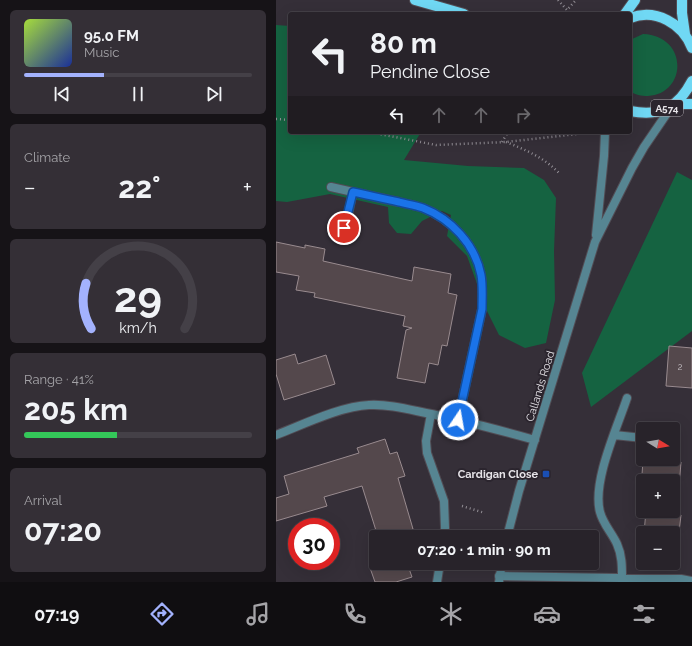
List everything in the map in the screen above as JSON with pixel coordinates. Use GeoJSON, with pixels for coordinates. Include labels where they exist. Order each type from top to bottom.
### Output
{"type":"FeatureCollection","features":[{"type":"Feature","properties":{"kind":"main road"},"geometry":{"type":"LineString","coordinates":[[415,0],[457,12]]}},
{"type":"Feature","properties":{"kind":"main road"},"geometry":{"type":"LineString","coordinates":[[626,12],[635,0]]}},
{"type":"Feature","properties":{"kind":"main road"},"geometry":{"type":"LineString","coordinates":[[682,0],[682,13],[689,41]]}},
{"type":"Feature","properties":{"kind":"main road"},"geometry":{"type":"LineString","coordinates":[[632,18],[647,15],[661,17],[674,24],[689,41]]}},
{"type":"Feature","properties":{"kind":"main road","name":"A574"},"geometry":{"type":"LineString","coordinates":[[674,105],[685,94],[692,81]]}},
{"type":"Feature","properties":{"kind":"main road","name":"A574"},"geometry":{"type":"LineString","coordinates":[[632,111],[643,114],[658,112],[674,105],[692,104]]}},
{"type":"Feature","properties":{"kind":"street","name":"Callands Road"},"geometry":{"type":"LineString","coordinates":[[508,530],[595,242],[644,147],[674,105]]}},
{"type":"Feature","properties":{"kind":"street","name":"Callands Road"},"geometry":{"type":"LineString","coordinates":[[595,242],[605,134]]}},
{"type":"Feature","properties":{"kind":"street"},"geometry":{"type":"LineString","coordinates":[[331,187],[421,208],[440,216],[455,228],[467,242],[475,257],[481,274],[482,309],[458,420]]}},
{"type":"Feature","properties":{"kind":"street"},"geometry":{"type":"LineString","coordinates":[[344,228],[353,192]]}},
{"type":"Feature","properties":{"kind":"street"},"geometry":{"type":"LineString","coordinates":[[622,578],[621,554],[600,512],[598,501],[601,477],[627,398]]}},
{"type":"Feature","properties":{"kind":"street"},"geometry":{"type":"LineString","coordinates":[[276,434],[346,408],[368,405],[391,406],[431,414],[535,440]]}},
{"type":"Feature","properties":{"kind":"street"},"geometry":{"type":"LineString","coordinates":[[431,414],[426,441],[427,453],[444,501],[445,530]]}},
{"type":"Feature","properties":{"kind":"street"},"geometry":{"type":"LineString","coordinates":[[614,435],[636,437]]}},
{"type":"Feature","properties":{"kind":"street"},"geometry":{"type":"LineString","coordinates":[[437,582],[439,570]]}},
{"type":"Feature","properties":{"kind":"street"},"geometry":{"type":"LineString","coordinates":[[499,579],[590,580],[622,578],[681,579],[692,581]]}},
{"type":"Feature","properties":{"kind":"path"},"geometry":{"type":"LineString","coordinates":[[558,0],[567,10],[576,0]]}},
{"type":"Feature","properties":{"kind":"path"},"geometry":{"type":"LineString","coordinates":[[276,120],[288,120]]}},
{"type":"Feature","properties":{"kind":"path"},"geometry":{"type":"LineString","coordinates":[[379,134],[436,145],[506,142],[566,134]]}},
{"type":"Feature","properties":{"kind":"path"},"geometry":{"type":"LineString","coordinates":[[501,142],[507,134]]}},
{"type":"Feature","properties":{"kind":"path"},"geometry":{"type":"LineString","coordinates":[[506,142],[526,149],[540,157],[552,165],[560,174]]}},
{"type":"Feature","properties":{"kind":"path"},"geometry":{"type":"LineString","coordinates":[[444,501],[485,512]]}},
{"type":"Feature","properties":{"kind":"green space"},"geometry":{"type":"Polygon","coordinates":[[[276,25],[288,26],[288,134],[420,134],[404,160],[468,166],[524,168],[544,180],[556,198],[554,251],[555,300],[546,343],[525,348],[499,335],[486,309],[467,256],[447,236],[451,215],[442,211],[422,221],[411,234],[397,233],[389,223],[388,207],[330,194],[287,202],[276,201],[276,25]]]}},
{"type":"Feature","properties":{"kind":"green space"},"geometry":{"type":"Polygon","coordinates":[[[643,34],[658,37],[669,44],[675,54],[677,65],[676,76],[670,86],[661,93],[648,96],[638,95],[632,92],[632,39],[643,34]]]}},
{"type":"Feature","properties":{"kind":"green space"},"geometry":{"type":"Polygon","coordinates":[[[677,172],[692,180],[692,331],[591,407],[582,373],[677,172]]]}},
{"type":"Feature","properties":{"kind":"building"},"geometry":{"type":"Polygon","coordinates":[[[276,242],[305,248],[305,245],[325,249],[323,261],[412,281],[414,267],[451,274],[448,293],[457,295],[447,346],[442,345],[438,365],[429,363],[425,383],[397,378],[406,330],[412,328],[403,326],[405,316],[314,297],[315,293],[296,290],[299,276],[276,272],[276,242]]]}},
{"type":"Feature","properties":{"kind":"building"},"geometry":{"type":"Polygon","coordinates":[[[669,346],[692,348],[692,388],[666,386],[669,346]]]}},
{"type":"Feature","properties":{"kind":"building"},"geometry":{"type":"Polygon","coordinates":[[[295,354],[298,364],[326,355],[335,384],[284,400],[276,374],[276,360],[295,354]]]}},
{"type":"Feature","properties":{"kind":"building"},"geometry":{"type":"Polygon","coordinates":[[[385,439],[390,454],[397,452],[405,476],[398,478],[413,529],[376,530],[362,486],[324,497],[327,506],[276,521],[276,498],[289,494],[284,476],[359,453],[357,448],[385,439]]]}},
{"type":"Feature","properties":{"kind":"building"},"geometry":{"type":"Polygon","coordinates":[[[681,462],[680,475],[642,474],[643,466],[680,466],[681,462]]]}},
{"type":"Feature","properties":{"kind":"building"},"geometry":{"type":"Polygon","coordinates":[[[681,515],[680,526],[645,526],[645,518],[680,518],[681,515]]]}},
{"type":"Feature","properties":{"kind":"building"},"geometry":{"type":"Polygon","coordinates":[[[371,570],[410,570],[412,577],[396,582],[375,582],[371,570]]]}},
{"type":"Feature","properties":{"kind":"place","name":"Cardigan Close"},"geometry":{"type":"Point","coordinates":[546,474]}},
{"type":"Feature","properties":{"kind":"route"},"geometry":{"type":"LineString","coordinates":[[344,228],[353,192],[421,208],[440,216],[455,228],[467,242],[475,257],[481,274],[482,309],[458,420]]}}]}
